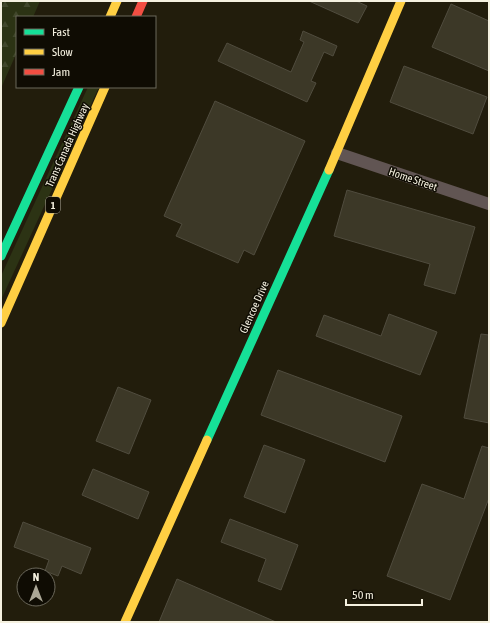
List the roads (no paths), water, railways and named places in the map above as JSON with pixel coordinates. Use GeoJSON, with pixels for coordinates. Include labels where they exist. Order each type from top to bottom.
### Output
{"type":"FeatureCollection","features":[{"type":"Feature","properties":{"kind":"main road"},"geometry":{"type":"LineString","coordinates":[[110,16],[117,1]]}},
{"type":"Feature","properties":{"kind":"main road"},"geometry":{"type":"LineString","coordinates":[[136,16],[144,1]]}},
{"type":"Feature","properties":{"kind":"main road","name":"Glencoe Drive"},"geometry":{"type":"LineString","coordinates":[[125,622],[337,153],[401,1]]}},
{"type":"Feature","properties":{"kind":"main road","name":"Trans Canada Highway"},"geometry":{"type":"LineString","coordinates":[[1,256],[79,88]]}},
{"type":"Feature","properties":{"kind":"main road","name":"Trans Canada Highway"},"geometry":{"type":"LineString","coordinates":[[1,323],[105,88]]}},
{"type":"Feature","properties":{"kind":"street","name":"Home Street"},"geometry":{"type":"LineString","coordinates":[[337,153],[489,204]]}}]}
